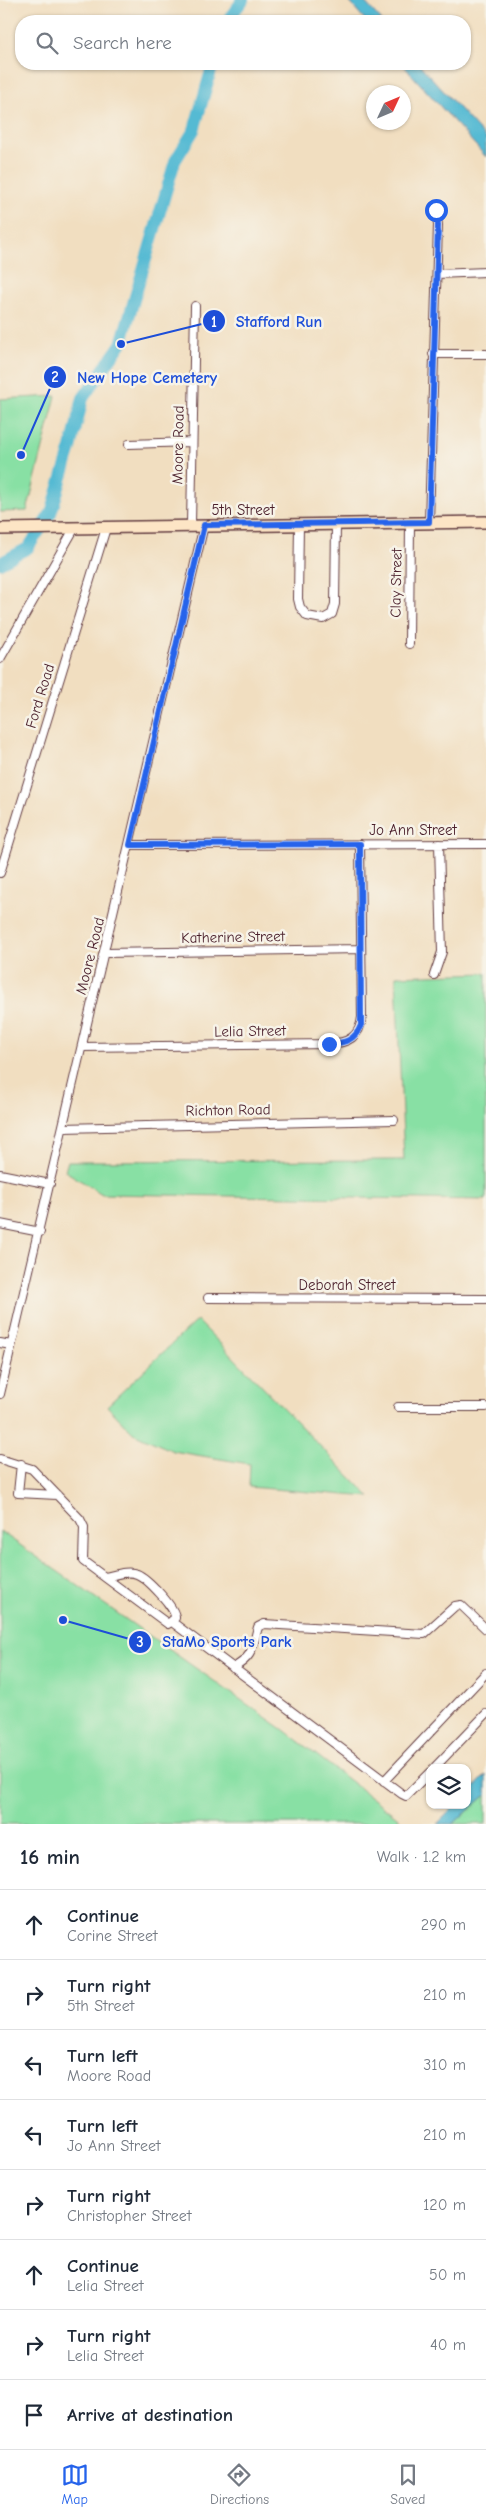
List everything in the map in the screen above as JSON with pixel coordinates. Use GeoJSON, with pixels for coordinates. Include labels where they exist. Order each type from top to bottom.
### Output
{"type":"FeatureCollection","features":[{"type":"Feature","properties":{"kind":"main road","name":"5th Street"},"geometry":{"type":"LineString","coordinates":[[0,529],[54,530],[191,525],[486,522]]}},
{"type":"Feature","properties":{"kind":"street"},"geometry":{"type":"LineString","coordinates":[[429,522],[437,274],[438,225],[436,210]]}},
{"type":"Feature","properties":{"kind":"street"},"geometry":{"type":"LineString","coordinates":[[437,274],[486,272]]}},
{"type":"Feature","properties":{"kind":"street","name":"Moore Road"},"geometry":{"type":"LineString","coordinates":[[191,525],[191,442],[195,306]]}},
{"type":"Feature","properties":{"kind":"street"},"geometry":{"type":"LineString","coordinates":[[433,354],[486,354]]}},
{"type":"Feature","properties":{"kind":"street"},"geometry":{"type":"LineString","coordinates":[[129,444],[191,442]]}},
{"type":"Feature","properties":{"kind":"street","name":"Clay Street"},"geometry":{"type":"LineString","coordinates":[[408,644],[410,522]]}},
{"type":"Feature","properties":{"kind":"street"},"geometry":{"type":"LineString","coordinates":[[299,524],[298,599],[300,608],[307,616],[323,619],[332,614],[336,604],[336,523]]}},
{"type":"Feature","properties":{"kind":"street","name":"Moore Road"},"geometry":{"type":"LineString","coordinates":[[0,1394],[40,1232],[204,525]]}},
{"type":"Feature","properties":{"kind":"street","name":"Ford Road"},"geometry":{"type":"LineString","coordinates":[[0,872],[106,528]]}},
{"type":"Feature","properties":{"kind":"street"},"geometry":{"type":"LineString","coordinates":[[0,659],[74,529]]}},
{"type":"Feature","properties":{"kind":"street","name":"Lelia Street"},"geometry":{"type":"LineString","coordinates":[[82,1047],[345,1042],[354,1038],[361,1025],[360,844]]}},
{"type":"Feature","properties":{"kind":"street"},"geometry":{"type":"LineString","coordinates":[[434,975],[442,952],[439,844]]}},
{"type":"Feature","properties":{"kind":"street","name":"Jo Ann Street"},"geometry":{"type":"LineString","coordinates":[[130,845],[486,844]]}},
{"type":"Feature","properties":{"kind":"street","name":"Katherine Street"},"geometry":{"type":"LineString","coordinates":[[105,953],[361,948]]}},
{"type":"Feature","properties":{"kind":"street","name":"Richton Road"},"geometry":{"type":"LineString","coordinates":[[63,1128],[394,1120]]}},
{"type":"Feature","properties":{"kind":"street"},"geometry":{"type":"LineString","coordinates":[[0,1174],[50,1184]]}},
{"type":"Feature","properties":{"kind":"street"},"geometry":{"type":"LineString","coordinates":[[0,1224],[40,1232]]}},
{"type":"Feature","properties":{"kind":"street","name":"Deborah Street"},"geometry":{"type":"LineString","coordinates":[[208,1298],[486,1299]]}},
{"type":"Feature","properties":{"kind":"street"},"geometry":{"type":"LineString","coordinates":[[0,1343],[11,1345]]}},
{"type":"Feature","properties":{"kind":"street"},"geometry":{"type":"LineString","coordinates":[[398,1407],[486,1407]]}},
{"type":"Feature","properties":{"kind":"street"},"geometry":{"type":"LineString","coordinates":[[0,1459],[22,1464],[32,1469],[83,1522],[83,1561],[168,1624],[175,1618],[174,1610],[141,1576],[129,1572],[105,1577]]}},
{"type":"Feature","properties":{"kind":"street"},"geometry":{"type":"LineString","coordinates":[[22,1464],[18,1493],[57,1495]]}},
{"type":"Feature","properties":{"kind":"street"},"geometry":{"type":"LineString","coordinates":[[233,1668],[247,1660],[258,1627],[264,1624],[424,1634],[455,1606],[461,1605],[486,1629]]}},
{"type":"Feature","properties":{"kind":"street"},"geometry":{"type":"LineString","coordinates":[[172,1622],[406,1796],[426,1776]]}},
{"type":"Feature","properties":{"kind":"street"},"geometry":{"type":"LineString","coordinates":[[384,1781],[486,1673]]}},
{"type":"Feature","properties":{"kind":"street"},"geometry":{"type":"LineString","coordinates":[[438,1764],[486,1714]]}},
{"type":"Feature","properties":{"kind":"green space"},"geometry":{"type":"Polygon","coordinates":[[[56,396],[27,511],[0,512],[0,399],[56,396]]]}},
{"type":"Feature","properties":{"kind":"green space"},"geometry":{"type":"Polygon","coordinates":[[[486,973],[486,1200],[102,1194],[65,1171],[68,1161],[404,1160],[396,976],[486,973]]]}},
{"type":"Feature","properties":{"kind":"green space"},"geometry":{"type":"Polygon","coordinates":[[[197,1320],[370,1497],[249,1487],[250,1464],[173,1451],[133,1433],[107,1406],[197,1320]]]}},
{"type":"Feature","properties":{"kind":"green space"},"geometry":{"type":"Polygon","coordinates":[[[0,1531],[284,1730],[406,1824],[0,1824],[0,1531]]]}},
{"type":"Feature","properties":{"kind":"green space"},"geometry":{"type":"Polygon","coordinates":[[[485,1796],[486,1824],[453,1824],[471,1809],[485,1796]]]}},
{"type":"Feature","properties":{"kind":"water"},"geometry":{"type":"Polygon","coordinates":[[[348,0],[363,0],[377,15],[361,15],[348,0]]]}},
{"type":"Feature","properties":{"kind":"water"},"geometry":{"type":"Polygon","coordinates":[[[407,70],[424,70],[486,138],[486,157],[407,70]]]}},
{"type":"Feature","properties":{"kind":"water"},"geometry":{"type":"Polygon","coordinates":[[[486,1775],[486,1795],[471,1808],[471,1791],[486,1775]]]}},
{"type":"Feature","properties":{"kind":"water"},"geometry":{"type":"Polygon","coordinates":[[[452,1809],[470,1809],[453,1824],[437,1824],[452,1809]]]}},
{"type":"Feature","properties":{"kind":"waterway"},"geometry":{"type":"LineString","coordinates":[[232,15],[243,0]]}},
{"type":"Feature","properties":{"kind":"waterway"},"geometry":{"type":"LineString","coordinates":[[0,563],[28,548],[51,513],[71,448],[83,398],[121,344],[175,161],[194,130],[211,70]]}},
{"type":"Feature","properties":{"kind":"place","name":"Stafford Run"},"geometry":{"type":"Point","coordinates":[121,344]}},
{"type":"Feature","properties":{"kind":"place","name":"New Hope Cemetery"},"geometry":{"type":"Point","coordinates":[21,455]}},
{"type":"Feature","properties":{"kind":"place","name":"StaMo Sports Park"},"geometry":{"type":"Point","coordinates":[63,1620]}},
{"type":"Feature","properties":{"kind":"route"},"geometry":{"type":"LineString","coordinates":[[329,1044],[345,1042],[354,1038],[359,1032],[361,1025],[360,844],[130,845],[204,525],[429,522],[438,225],[436,210]]}}]}
